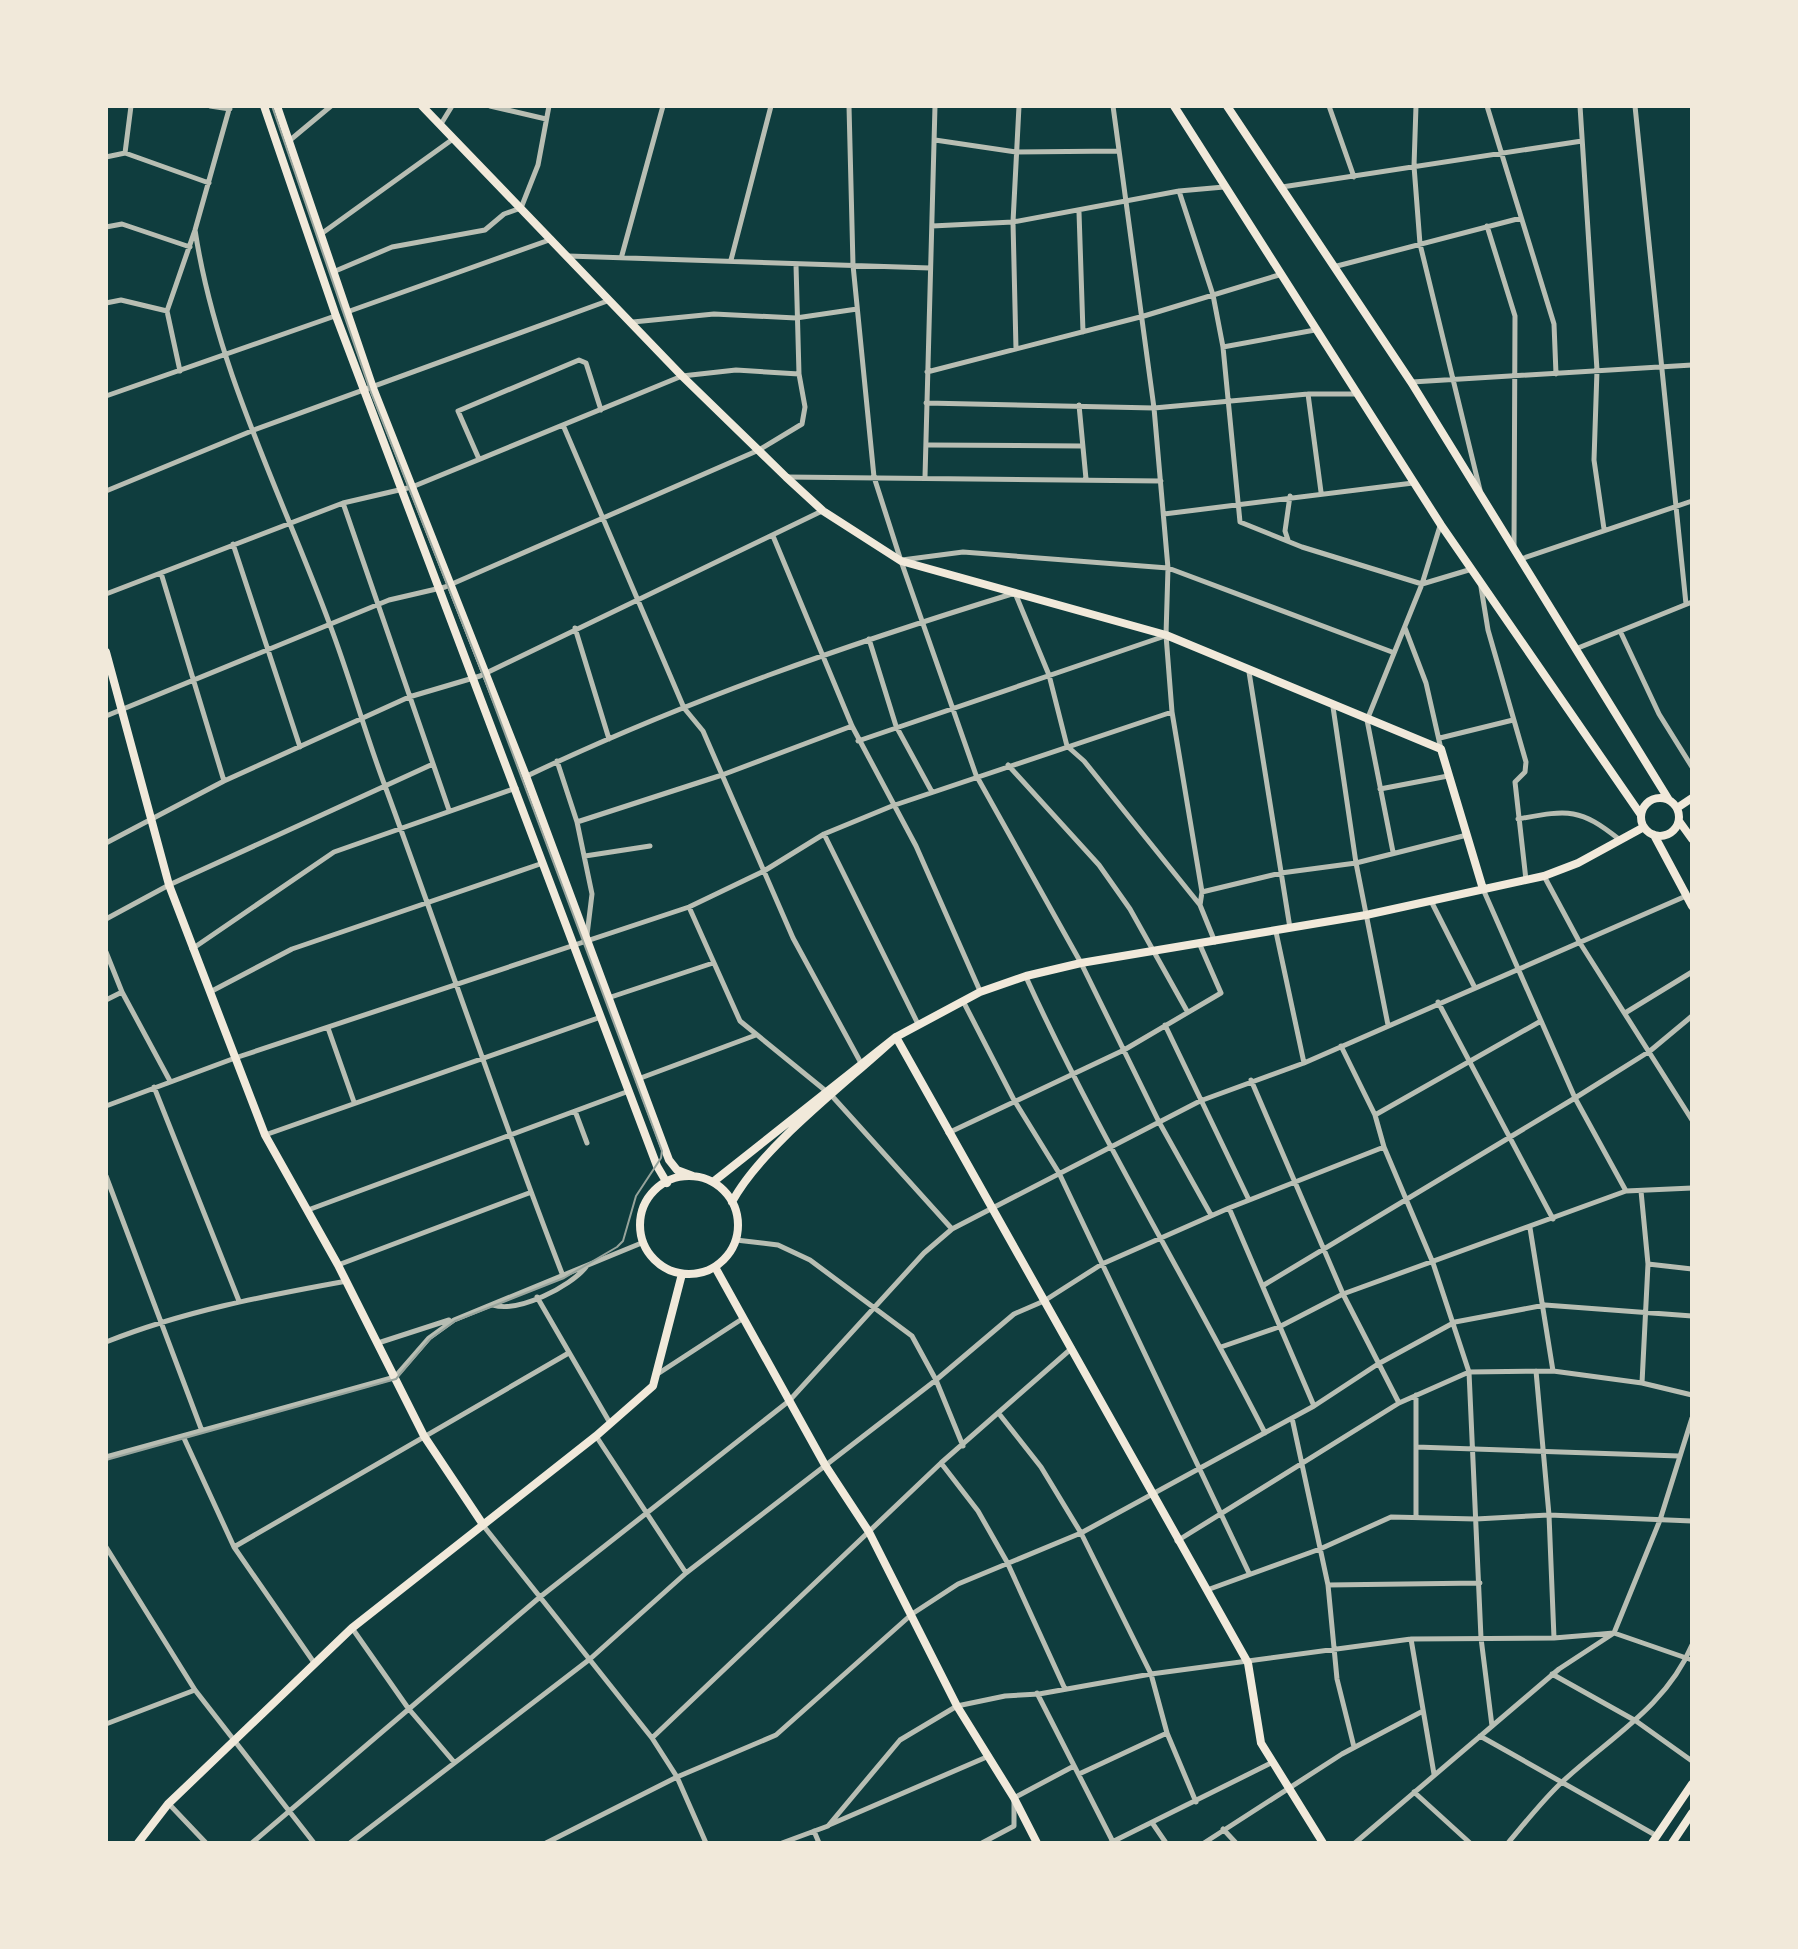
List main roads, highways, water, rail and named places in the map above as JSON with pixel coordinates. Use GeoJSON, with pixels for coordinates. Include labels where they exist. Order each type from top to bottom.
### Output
{"type":"FeatureCollection","features":[{"type":"Feature","properties":{"kind":"main road"},"geometry":{"type":"LineString","coordinates":[[264,106],[336,316],[412,487],[475,679],[667,1183]]}},
{"type":"Feature","properties":{"kind":"main road"},"geometry":{"type":"LineString","coordinates":[[277,106],[402,490],[486,674],[669,1160],[677,1170],[713,1182],[732,1202],[738,1227],[736,1240],[724,1260],[699,1273],[682,1274],[659,1263],[644,1242],[642,1212],[649,1197],[667,1183],[693,1176]]}},
{"type":"Feature","properties":{"kind":"main road"},"geometry":{"type":"LineString","coordinates":[[422,106],[682,376],[823,511],[901,561],[1166,635],[1333,707],[1441,749],[1483,889]]}},
{"type":"Feature","properties":{"kind":"main road"},"geometry":{"type":"LineString","coordinates":[[1174,106],[1413,483],[1480,577],[1568,714],[1641,815],[1644,827],[1654,835],[1692,906]]}},
{"type":"Feature","properties":{"kind":"main road"},"geometry":{"type":"LineString","coordinates":[[1227,106],[1337,266],[1411,382],[1669,800],[1677,808],[1679,821],[1692,839]]}},
{"type":"Feature","properties":{"kind":"main road"},"geometry":{"type":"LineString","coordinates":[[106,652],[169,885],[191,950],[265,1135],[347,1281],[424,1436],[482,1523]]}},
{"type":"Feature","properties":{"kind":"main road"},"geometry":{"type":"LineString","coordinates":[[1677,808],[1692,798]]}},
{"type":"Feature","properties":{"kind":"main road"},"geometry":{"type":"LineString","coordinates":[[1641,815],[1651,800],[1669,800]]}},
{"type":"Feature","properties":{"kind":"main road"},"geometry":{"type":"LineString","coordinates":[[1654,835],[1667,835],[1679,821]]}},
{"type":"Feature","properties":{"kind":"main road"},"geometry":{"type":"LineString","coordinates":[[732,1202],[742,1183],[861,1063],[896,1037],[980,992],[1026,976],[1081,963],[1276,932],[1544,876],[1621,841],[1644,827]]}},
{"type":"Feature","properties":{"kind":"main road"},"geometry":{"type":"LineString","coordinates":[[713,1182],[829,1094],[896,1037]]}},
{"type":"Feature","properties":{"kind":"main road"},"geometry":{"type":"LineString","coordinates":[[896,1037],[947,1134],[994,1207],[1151,1495],[1248,1663],[1261,1743],[1323,1843]]}},
{"type":"Feature","properties":{"kind":"main road"},"geometry":{"type":"LineString","coordinates":[[715,1267],[825,1465],[869,1532],[957,1706],[1014,1798],[1037,1843]]}},
{"type":"Feature","properties":{"kind":"main road"},"geometry":{"type":"LineString","coordinates":[[138,1843],[168,1804],[352,1628],[596,1436],[653,1386],[659,1373],[682,1274]]}},
{"type":"Feature","properties":{"kind":"main road"},"geometry":{"type":"LineString","coordinates":[[1655,1840],[1692,1784]]}},
{"type":"Feature","properties":{"kind":"main road"},"geometry":{"type":"LineString","coordinates":[[1672,1843],[1692,1813]]}},
{"type":"Feature","properties":{"kind":"main road"},"geometry":{"type":"LineString","coordinates":[[1680,1843],[1684,1825]]}},
{"type":"Feature","properties":{"kind":"tram line"},"geometry":{"type":"LineString","coordinates":[[106,1460],[396,1379],[430,1339],[455,1321],[564,1278],[617,1247],[623,1241],[636,1196],[661,1158],[662,1151],[483,675],[370,390],[272,106]]}}]}
